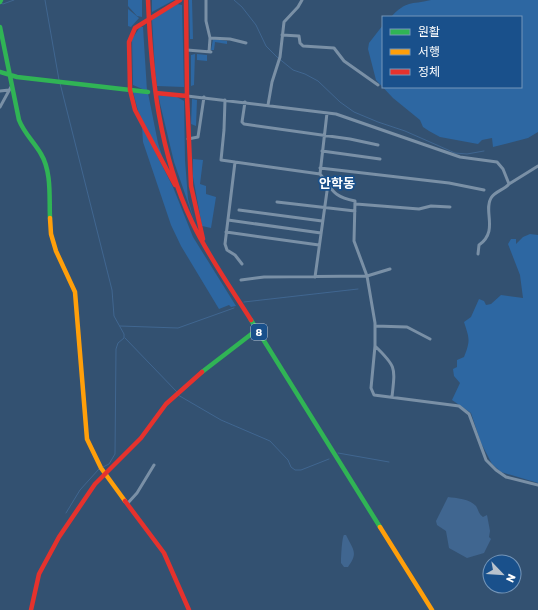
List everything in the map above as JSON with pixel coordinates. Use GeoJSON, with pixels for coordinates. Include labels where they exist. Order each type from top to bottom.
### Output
{"type":"FeatureCollection","features":[{"type":"Feature","properties":{"kind":"main road","name":"8"},"geometry":{"type":"LineString","coordinates":[[145,0],[147,14]]}},
{"type":"Feature","properties":{"kind":"main road","name":"8"},"geometry":{"type":"LineString","coordinates":[[148,0],[147,64],[156,122],[187,220],[195,236],[254,332],[428,610]]}},
{"type":"Feature","properties":{"kind":"main road"},"geometry":{"type":"LineString","coordinates":[[175,185],[135,110],[130,90],[129,42],[131,34],[140,24],[180,0]]}},
{"type":"Feature","properties":{"kind":"main road"},"geometry":{"type":"LineString","coordinates":[[186,0],[188,176],[196,220],[207,250]]}},
{"type":"Feature","properties":{"kind":"main road"},"geometry":{"type":"LineString","coordinates":[[0,27],[11,75],[10,89],[22,128],[37,146],[45,164],[48,177],[51,234],[56,251],[75,292],[87,439],[91,451],[106,474],[165,556],[190,610]]}},
{"type":"Feature","properties":{"kind":"main road","name":"8"},"geometry":{"type":"LineString","coordinates":[[147,31],[154,90],[165,144],[190,219],[207,250],[432,610]]}},
{"type":"Feature","properties":{"kind":"main road"},"geometry":{"type":"LineString","coordinates":[[0,72],[60,82],[148,92]]}},
{"type":"Feature","properties":{"kind":"main road"},"geometry":{"type":"LineString","coordinates":[[156,93],[187,96]]}},
{"type":"Feature","properties":{"kind":"main road"},"geometry":{"type":"LineString","coordinates":[[31,610],[39,574],[58,537],[86,494],[141,438],[166,404],[207,368],[254,332]]}},
{"type":"Feature","properties":{"kind":"street"},"geometry":{"type":"LineString","coordinates":[[187,50],[210,52],[206,0]]}},
{"type":"Feature","properties":{"kind":"street"},"geometry":{"type":"LineString","coordinates":[[268,105],[272,82],[279,58],[284,22],[298,7],[302,0]]}},
{"type":"Feature","properties":{"kind":"street"},"geometry":{"type":"LineString","coordinates":[[282,35],[299,36],[300,43],[303,46],[334,48],[344,61],[378,85]]}},
{"type":"Feature","properties":{"kind":"street"},"geometry":{"type":"LineString","coordinates":[[210,38],[230,39],[246,43]]}},
{"type":"Feature","properties":{"kind":"street"},"geometry":{"type":"LineString","coordinates":[[0,91],[10,89]]}},
{"type":"Feature","properties":{"kind":"street"},"geometry":{"type":"LineString","coordinates":[[0,107],[10,89]]}},
{"type":"Feature","properties":{"kind":"street"},"geometry":{"type":"LineString","coordinates":[[187,96],[327,113],[352,119],[460,157],[497,162],[503,169],[509,184]]}},
{"type":"Feature","properties":{"kind":"street"},"geometry":{"type":"LineString","coordinates":[[188,139],[196,138],[199,134],[204,98]]}},
{"type":"Feature","properties":{"kind":"street"},"geometry":{"type":"LineString","coordinates":[[225,100],[221,160],[320,174]]}},
{"type":"Feature","properties":{"kind":"street"},"geometry":{"type":"LineString","coordinates":[[245,102],[242,122],[244,124],[324,135],[378,145]]}},
{"type":"Feature","properties":{"kind":"street"},"geometry":{"type":"LineString","coordinates":[[327,113],[320,174],[336,195],[340,198],[355,201],[356,204],[419,209],[431,206],[450,207]]}},
{"type":"Feature","properties":{"kind":"street"},"geometry":{"type":"LineString","coordinates":[[322,151],[380,159]]}},
{"type":"Feature","properties":{"kind":"street"},"geometry":{"type":"LineString","coordinates":[[235,162],[226,232],[227,250],[235,255],[242,264]]}},
{"type":"Feature","properties":{"kind":"street"},"geometry":{"type":"LineString","coordinates":[[478,254],[480,245],[485,241],[489,233],[490,200],[493,195],[538,166]]}},
{"type":"Feature","properties":{"kind":"street"},"geometry":{"type":"LineString","coordinates":[[320,168],[449,183],[484,190]]}},
{"type":"Feature","properties":{"kind":"street"},"geometry":{"type":"LineString","coordinates":[[315,277],[328,184]]}},
{"type":"Feature","properties":{"kind":"street"},"geometry":{"type":"LineString","coordinates":[[277,202],[355,211]]}},
{"type":"Feature","properties":{"kind":"street"},"geometry":{"type":"LineString","coordinates":[[356,204],[354,241],[367,276],[375,326],[375,346],[371,388],[372,393],[458,406],[469,414],[486,460],[496,470],[506,477],[538,485]]}},
{"type":"Feature","properties":{"kind":"street"},"geometry":{"type":"LineString","coordinates":[[239,210],[322,221]]}},
{"type":"Feature","properties":{"kind":"street"},"geometry":{"type":"LineString","coordinates":[[228,220],[321,233]]}},
{"type":"Feature","properties":{"kind":"street"},"geometry":{"type":"LineString","coordinates":[[226,232],[319,245]]}},
{"type":"Feature","properties":{"kind":"street"},"geometry":{"type":"LineString","coordinates":[[241,280],[264,277],[367,276],[390,269]]}},
{"type":"Feature","properties":{"kind":"street"},"geometry":{"type":"LineString","coordinates":[[375,326],[407,328],[430,339]]}},
{"type":"Feature","properties":{"kind":"street"},"geometry":{"type":"LineString","coordinates":[[375,346],[393,366],[392,397]]}},
{"type":"Feature","properties":{"kind":"street"},"geometry":{"type":"LineString","coordinates":[[127,504],[137,493],[154,465]]}},
{"type":"Feature","properties":{"kind":"shaded area"},"geometry":{"type":"Polygon","coordinates":[[[128,0],[142,0],[142,17],[137,16],[128,6],[128,0]]]}},
{"type":"Feature","properties":{"kind":"shaded area"},"geometry":{"type":"Polygon","coordinates":[[[152,0],[174,0],[152,12],[152,0]]]}},
{"type":"Feature","properties":{"kind":"shaded area"},"geometry":{"type":"Polygon","coordinates":[[[189,0],[192,0],[193,39],[190,39],[189,0]]]}},
{"type":"Feature","properties":{"kind":"shaded area"},"geometry":{"type":"Polygon","coordinates":[[[431,0],[538,0],[538,132],[528,138],[493,147],[492,138],[482,140],[478,144],[440,137],[423,127],[420,120],[393,98],[384,88],[522,88],[522,16],[392,16],[405,5],[431,0]]]}},
{"type":"Feature","properties":{"kind":"shaded area"},"geometry":{"type":"Polygon","coordinates":[[[177,4],[182,5],[184,87],[157,86],[152,19],[177,4]]]}},
{"type":"Feature","properties":{"kind":"shaded area"},"geometry":{"type":"Polygon","coordinates":[[[128,9],[139,18],[131,27],[128,26],[128,9]]]}},
{"type":"Feature","properties":{"kind":"shaded area"},"geometry":{"type":"Polygon","coordinates":[[[382,26],[382,86],[376,80],[368,49],[369,43],[382,26]]]}},
{"type":"Feature","properties":{"kind":"shaded area"},"geometry":{"type":"Polygon","coordinates":[[[140,27],[143,27],[147,91],[133,85],[132,39],[140,27]]]}},
{"type":"Feature","properties":{"kind":"shaded area"},"geometry":{"type":"Polygon","coordinates":[[[213,39],[227,41],[227,44],[215,42],[214,50],[211,50],[213,39]]]}},
{"type":"Feature","properties":{"kind":"shaded area"},"geometry":{"type":"Polygon","coordinates":[[[195,54],[194,85],[191,86],[191,55],[195,54]]]}},
{"type":"Feature","properties":{"kind":"shaded area"},"geometry":{"type":"Polygon","coordinates":[[[197,54],[207,55],[207,61],[197,60],[197,54]]]}},
{"type":"Feature","properties":{"kind":"shaded area"},"geometry":{"type":"Polygon","coordinates":[[[133,92],[148,93],[158,143],[166,169],[138,111],[133,92]]]}},
{"type":"Feature","properties":{"kind":"shaded area"},"geometry":{"type":"Polygon","coordinates":[[[158,95],[177,97],[184,101],[185,160],[188,199],[194,220],[174,162],[158,95]]]}},
{"type":"Feature","properties":{"kind":"shaded area"},"geometry":{"type":"Polygon","coordinates":[[[192,99],[197,100],[196,126],[191,124],[192,99]]]}},
{"type":"Feature","properties":{"kind":"shaded area"},"geometry":{"type":"Polygon","coordinates":[[[142,126],[173,187],[193,237],[236,306],[231,307],[229,305],[219,309],[181,246],[171,225],[143,142],[142,126]]]}},
{"type":"Feature","properties":{"kind":"shaded area"},"geometry":{"type":"Polygon","coordinates":[[[193,159],[203,160],[200,184],[206,186],[206,194],[216,197],[211,228],[202,226],[193,177],[193,159]]]}},
{"type":"Feature","properties":{"kind":"shaded area"},"geometry":{"type":"Polygon","coordinates":[[[530,234],[538,235],[538,483],[501,472],[492,464],[481,443],[471,413],[452,400],[460,383],[454,376],[453,369],[457,367],[457,360],[464,357],[468,347],[468,336],[464,322],[471,317],[479,299],[484,301],[486,305],[491,304],[501,295],[523,298],[520,275],[508,244],[511,239],[516,239],[516,244],[523,237],[530,234]]]}},
{"type":"Feature","properties":{"kind":"shaded area"},"geometry":{"type":"Polygon","coordinates":[[[448,497],[463,499],[470,502],[476,506],[479,513],[483,517],[487,515],[490,531],[489,537],[491,539],[484,553],[467,558],[449,548],[446,531],[437,525],[436,521],[448,497]]]}},
{"type":"Feature","properties":{"kind":"shaded area"},"geometry":{"type":"Polygon","coordinates":[[[344,535],[346,535],[354,552],[353,558],[348,567],[344,567],[341,563],[344,535]]]}},
{"type":"Feature","properties":{"kind":"waterway"},"geometry":{"type":"LineString","coordinates":[[1,3],[3,4],[14,0]]}},
{"type":"Feature","properties":{"kind":"waterway"},"geometry":{"type":"LineString","coordinates":[[45,0],[59,80]]}},
{"type":"Feature","properties":{"kind":"waterway"},"geometry":{"type":"LineString","coordinates":[[234,0],[242,7],[256,25],[266,46],[277,57],[293,70],[318,81],[340,102],[354,112],[405,131],[455,153],[467,154],[484,151]]}},
{"type":"Feature","properties":{"kind":"waterway"},"geometry":{"type":"LineString","coordinates":[[60,83],[112,290],[114,316],[124,334],[124,338],[118,343],[116,349],[115,454],[109,464],[103,467]]}},
{"type":"Feature","properties":{"kind":"waterway"},"geometry":{"type":"LineString","coordinates":[[244,302],[358,289]]}},
{"type":"Feature","properties":{"kind":"waterway"},"geometry":{"type":"LineString","coordinates":[[120,326],[178,328],[234,308]]}},
{"type":"Feature","properties":{"kind":"waterway"},"geometry":{"type":"LineString","coordinates":[[125,338],[177,392]]}},
{"type":"Feature","properties":{"kind":"waterway"},"geometry":{"type":"LineString","coordinates":[[178,395],[221,420],[270,441],[288,460],[291,467],[295,470],[301,470],[329,459]]}},
{"type":"Feature","properties":{"kind":"waterway"},"geometry":{"type":"LineString","coordinates":[[338,453],[389,462]]}},
{"type":"Feature","properties":{"kind":"waterway"},"geometry":{"type":"LineString","coordinates":[[66,513],[80,490],[99,469]]}},
{"type":"Feature","properties":{"kind":"traffic: fast"},"geometry":{"type":"LineString","coordinates":[[0,27],[19,120],[45,161],[49,186],[50,218]]}},
{"type":"Feature","properties":{"kind":"traffic: fast"},"geometry":{"type":"LineString","coordinates":[[0,72],[17,77],[148,92]]}},
{"type":"Feature","properties":{"kind":"traffic: fast"},"geometry":{"type":"LineString","coordinates":[[251,320],[380,527]]}},
{"type":"Feature","properties":{"kind":"traffic: fast"},"geometry":{"type":"LineString","coordinates":[[202,372],[254,332]]}},
{"type":"Feature","properties":{"kind":"traffic: slow"},"geometry":{"type":"LineString","coordinates":[[50,218],[51,234],[56,251],[75,292],[87,439],[101,468],[125,501]]}},
{"type":"Feature","properties":{"kind":"traffic: slow"},"geometry":{"type":"LineString","coordinates":[[380,527],[432,610]]}},
{"type":"Feature","properties":{"kind":"traffic: jam"},"geometry":{"type":"LineString","coordinates":[[148,0],[149,28],[155,85],[164,141],[172,169],[181,196],[198,235],[212,260],[251,320]]}},
{"type":"Feature","properties":{"kind":"traffic: jam"},"geometry":{"type":"LineString","coordinates":[[175,185],[135,110],[130,90],[129,42],[135,28],[180,0]]}},
{"type":"Feature","properties":{"kind":"traffic: jam"},"geometry":{"type":"LineString","coordinates":[[156,93],[187,96],[186,0]]}},
{"type":"Feature","properties":{"kind":"traffic: jam"},"geometry":{"type":"LineString","coordinates":[[187,96],[191,186],[203,239]]}},
{"type":"Feature","properties":{"kind":"traffic: jam"},"geometry":{"type":"LineString","coordinates":[[31,610],[39,574],[59,537],[95,484],[141,438],[166,404],[202,372]]}},
{"type":"Feature","properties":{"kind":"traffic: jam"},"geometry":{"type":"LineString","coordinates":[[125,501],[164,553],[189,610]]}},
{"type":"Feature","properties":{"kind":"district","name":"안학동"},"geometry":{"type":"Point","coordinates":[337,183]}}]}
